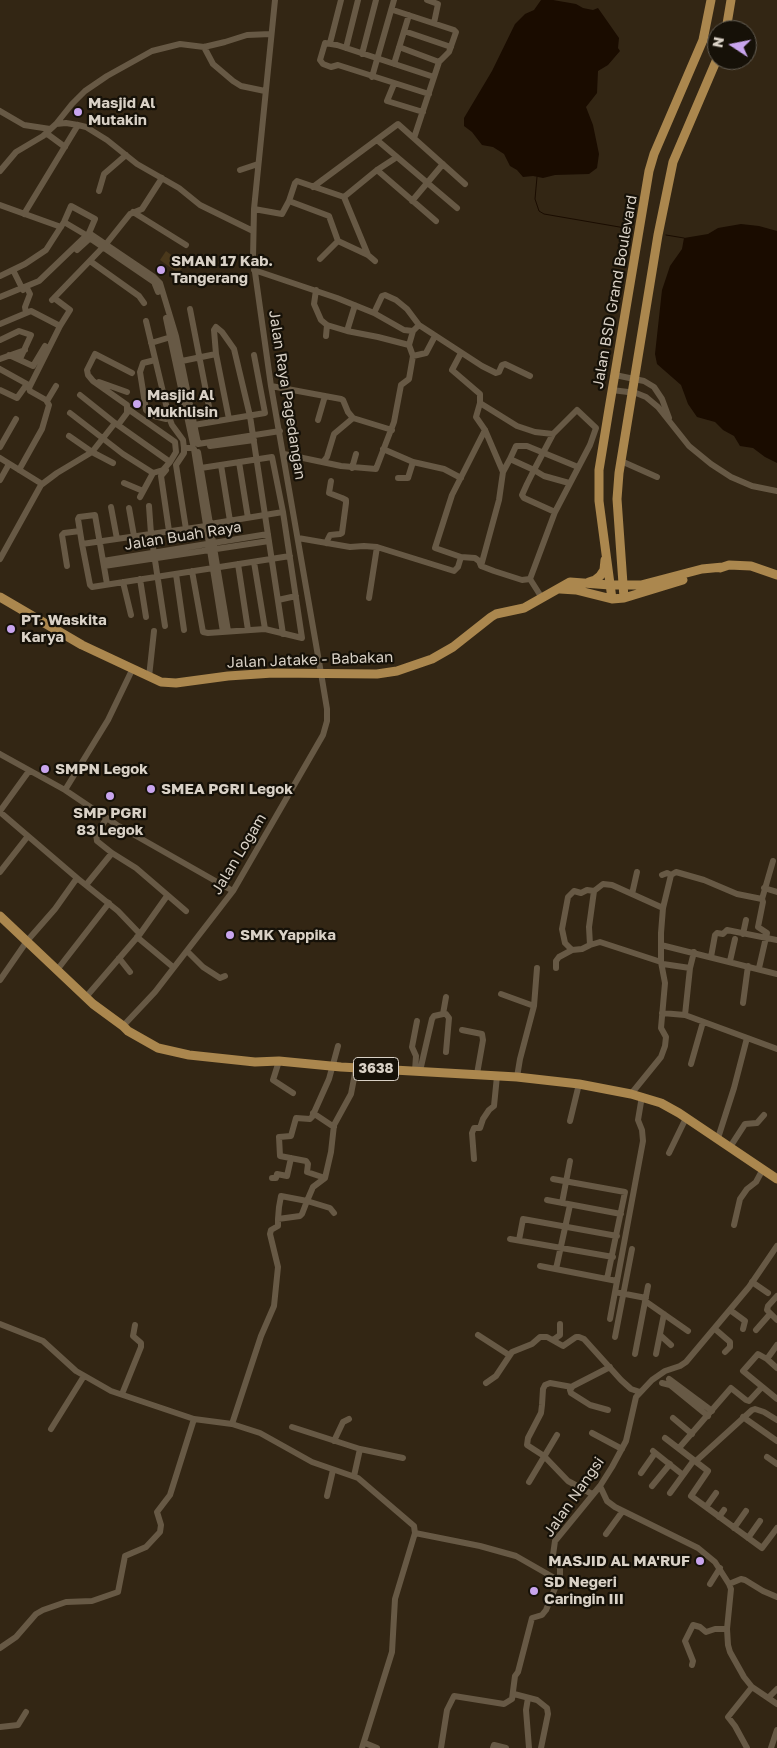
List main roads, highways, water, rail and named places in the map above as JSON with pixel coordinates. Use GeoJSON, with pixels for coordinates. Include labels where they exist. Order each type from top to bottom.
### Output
{"type":"FeatureCollection","features":[{"type":"Feature","properties":{"kind":"main road","name":"Jalan BSD Grand Boulevard"},"geometry":{"type":"LineString","coordinates":[[612,599],[599,501],[599,470],[612,390],[649,171],[654,154],[703,40],[711,0]]}},
{"type":"Feature","properties":{"kind":"main road"},"geometry":{"type":"LineString","coordinates":[[728,20],[731,0]]}},
{"type":"Feature","properties":{"kind":"main road"},"geometry":{"type":"LineString","coordinates":[[624,598],[617,499],[634,379],[672,162],[712,70]]}},
{"type":"Feature","properties":{"kind":"main road"},"geometry":{"type":"LineString","coordinates":[[584,582],[595,580],[600,576],[604,570],[606,556]]}},
{"type":"Feature","properties":{"kind":"main road"},"geometry":{"type":"LineString","coordinates":[[622,559],[632,579],[648,583]]}},
{"type":"Feature","properties":{"kind":"main road"},"geometry":{"type":"LineString","coordinates":[[584,582],[610,585],[648,583],[702,569],[739,564],[777,575]]}},
{"type":"Feature","properties":{"kind":"main road"},"geometry":{"type":"LineString","coordinates":[[560,589],[576,590],[612,599],[624,598],[723,567]]}},
{"type":"Feature","properties":{"kind":"main road","name":"Jalan Jatake - Babakan"},"geometry":{"type":"LineString","coordinates":[[0,597],[82,645],[149,677],[169,683],[273,673],[377,674],[397,671],[424,663],[452,647],[496,614],[524,608],[570,582],[584,582]]}},
{"type":"Feature","properties":{"kind":"main road","name":"3638"},"geometry":{"type":"LineString","coordinates":[[0,916],[86,997],[134,1035],[158,1048],[170,1052],[255,1062],[279,1061],[356,1068],[517,1077],[579,1084],[642,1096],[662,1103],[777,1178]]}},
{"type":"Feature","properties":{"kind":"waterway"},"geometry":{"type":"LineString","coordinates":[[537,177],[535,199],[539,211],[544,214],[631,229]]}},
{"type":"Feature","properties":{"kind":"waterway"},"geometry":{"type":"LineString","coordinates":[[666,235],[684,238]]}},
{"type":"Feature","properties":{"kind":"place","name":"Masjid Al Mutakin"},"geometry":{"type":"Point","coordinates":[78,112]}},
{"type":"Feature","properties":{"kind":"place","name":"SMAN 17 Kab. Tangerang"},"geometry":{"type":"Point","coordinates":[161,270]}},
{"type":"Feature","properties":{"kind":"place","name":"Masjid Al Mukhlisin"},"geometry":{"type":"Point","coordinates":[137,404]}},
{"type":"Feature","properties":{"kind":"place","name":"PT. Waskita Karya"},"geometry":{"type":"Point","coordinates":[11,629]}},
{"type":"Feature","properties":{"kind":"place","name":"SMPN Legok"},"geometry":{"type":"Point","coordinates":[45,769]}},
{"type":"Feature","properties":{"kind":"place","name":"SMEA PGRI Legok"},"geometry":{"type":"Point","coordinates":[151,789]}},
{"type":"Feature","properties":{"kind":"place","name":"SMP PGRI 83 Legok"},"geometry":{"type":"Point","coordinates":[110,796]}},
{"type":"Feature","properties":{"kind":"place","name":"SMK Yappika"},"geometry":{"type":"Point","coordinates":[230,935]}},
{"type":"Feature","properties":{"kind":"place","name":"MASJID AL MA'RUF"},"geometry":{"type":"Point","coordinates":[700,1561]}},
{"type":"Feature","properties":{"kind":"place","name":"SD Negeri Caringin III"},"geometry":{"type":"Point","coordinates":[534,1591]}}]}
